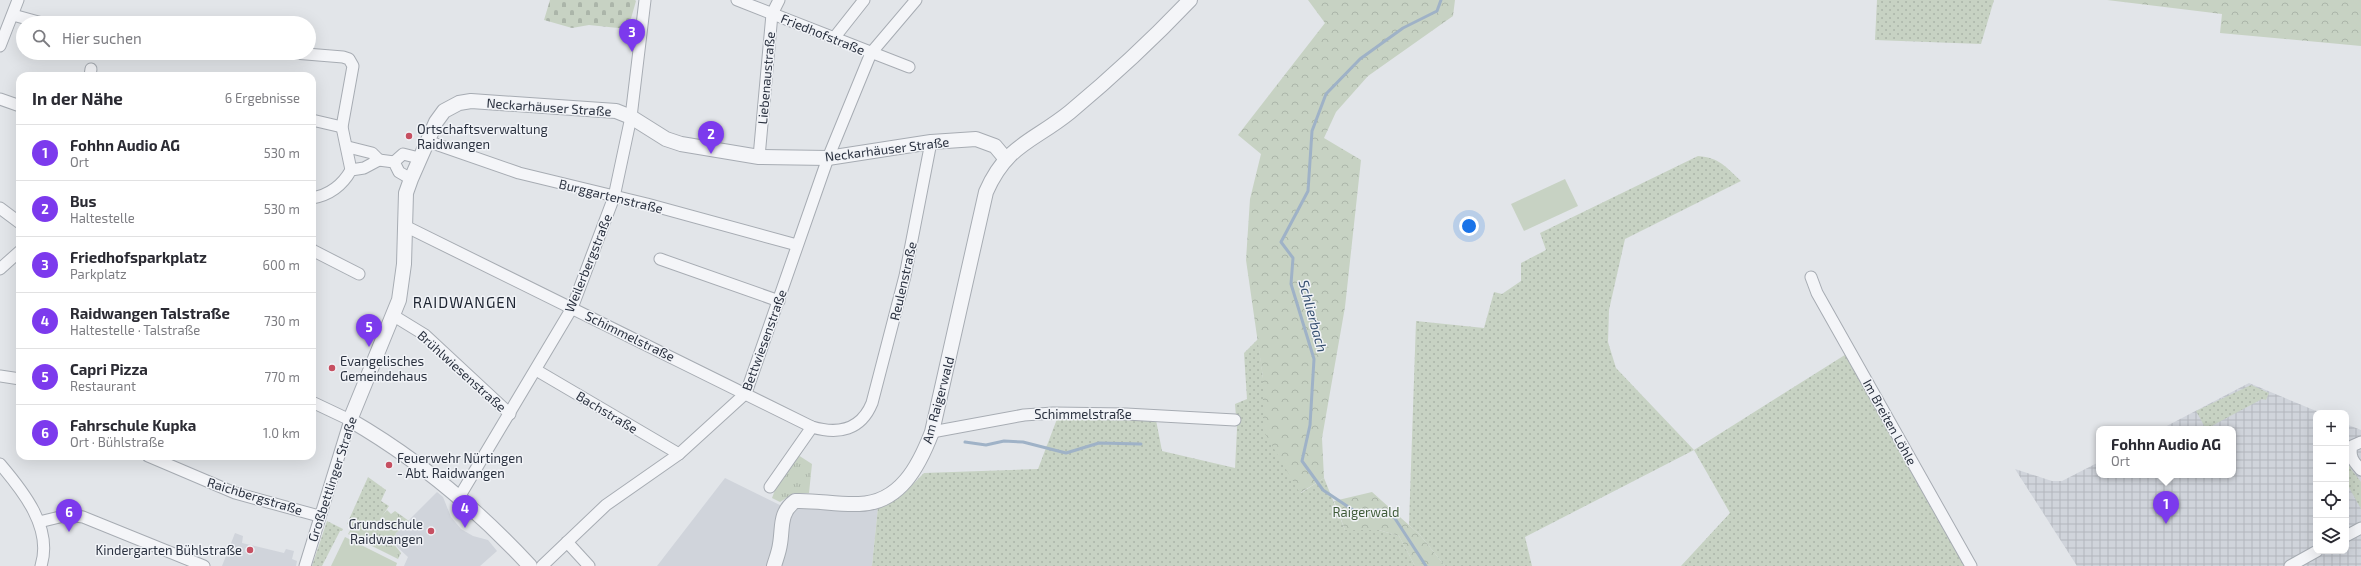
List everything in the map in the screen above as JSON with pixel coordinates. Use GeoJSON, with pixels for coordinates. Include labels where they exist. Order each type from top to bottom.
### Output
{"type":"FeatureCollection","features":[{"type":"Feature","properties":{"kind":"street"},"geometry":{"type":"LineString","coordinates":[[0,46],[18,0]]}},
{"type":"Feature","properties":{"kind":"street","name":"Weilerbergstraße"},"geometry":{"type":"LineString","coordinates":[[458,499],[572,308],[614,197],[631,117],[645,0]]}},
{"type":"Feature","properties":{"kind":"street","name":"Friedhofstraße"},"geometry":{"type":"LineString","coordinates":[[737,0],[909,67]]}},
{"type":"Feature","properties":{"kind":"street","name":"Liebenaustraße"},"geometry":{"type":"LineString","coordinates":[[759,157],[772,14],[779,0]]}},
{"type":"Feature","properties":{"kind":"street"},"geometry":{"type":"LineString","coordinates":[[834,38],[864,0]]}},
{"type":"Feature","properties":{"kind":"street","name":"Bettwiesenstraße"},"geometry":{"type":"LineString","coordinates":[[542,566],[606,505],[679,454],[746,393],[828,158],[871,53],[916,0]]}},
{"type":"Feature","properties":{"kind":"street"},"geometry":{"type":"LineString","coordinates":[[1006,158],[1070,112],[1190,0]]}},
{"type":"Feature","properties":{"kind":"street"},"geometry":{"type":"LineString","coordinates":[[316,55],[343,57],[352,63],[353,70],[342,127],[348,147],[350,170],[343,182],[328,194],[316,197]]}},
{"type":"Feature","properties":{"kind":"street"},"geometry":{"type":"LineString","coordinates":[[0,99],[16,105]]}},
{"type":"Feature","properties":{"kind":"street","name":"Neckarhäuser Straße"},"geometry":{"type":"LineString","coordinates":[[427,141],[444,111],[459,103],[471,101],[616,111],[631,117],[666,139],[681,144],[759,157],[828,158],[931,142],[976,139],[994,146],[1006,158]]}},
{"type":"Feature","properties":{"kind":"street"},"geometry":{"type":"LineString","coordinates":[[316,121],[342,127]]}},
{"type":"Feature","properties":{"kind":"street","name":"Großbettlinger Straße"},"geometry":{"type":"LineString","coordinates":[[305,566],[319,516],[350,420],[394,316],[404,271],[406,193],[410,179],[427,141]]}},
{"type":"Feature","properties":{"kind":"street","name":"Burggartenstraße"},"geometry":{"type":"LineString","coordinates":[[427,141],[519,173],[797,246]]}},
{"type":"Feature","properties":{"kind":"street","name":"Reulenstraße"},"geometry":{"type":"LineString","coordinates":[[864,418],[872,402],[903,283],[931,142]]}},
{"type":"Feature","properties":{"kind":"street"},"geometry":{"type":"LineString","coordinates":[[348,147],[372,153],[379,160],[394,162]]}},
{"type":"Feature","properties":{"kind":"street"},"geometry":{"type":"LineString","coordinates":[[394,162],[397,156],[403,154],[419,158]]}},
{"type":"Feature","properties":{"kind":"street","name":"Am Raigerwald"},"geometry":{"type":"LineString","coordinates":[[774,566],[780,544],[783,514],[786,508],[795,501],[859,504],[875,502],[889,496],[912,473],[921,458],[932,432],[986,192],[994,173],[1006,158]]}},
{"type":"Feature","properties":{"kind":"street"},"geometry":{"type":"LineString","coordinates":[[350,170],[372,165],[379,160]]}},
{"type":"Feature","properties":{"kind":"street"},"geometry":{"type":"LineString","coordinates":[[394,162],[399,172],[410,179]]}},
{"type":"Feature","properties":{"kind":"street"},"geometry":{"type":"LineString","coordinates":[[0,208],[16,220]]}},
{"type":"Feature","properties":{"kind":"street","name":"Schimmelstraße"},"geometry":{"type":"LineString","coordinates":[[405,226],[746,393],[812,427],[834,432],[843,430],[864,418]]}},
{"type":"Feature","properties":{"kind":"street"},"geometry":{"type":"LineString","coordinates":[[316,252],[359,274]]}},
{"type":"Feature","properties":{"kind":"street"},"geometry":{"type":"LineString","coordinates":[[0,270],[16,255]]}},
{"type":"Feature","properties":{"kind":"street"},"geometry":{"type":"LineString","coordinates":[[660,259],[779,301]]}},
{"type":"Feature","properties":{"kind":"street","name":"Im Breiten Löhle"},"geometry":{"type":"LineString","coordinates":[[1811,277],[1817,293],[1971,566]]}},
{"type":"Feature","properties":{"kind":"street","name":"Brühlwiesenstraße"},"geometry":{"type":"LineString","coordinates":[[394,316],[425,335],[510,414]]}},
{"type":"Feature","properties":{"kind":"street","name":"Bachstraße"},"geometry":{"type":"LineString","coordinates":[[536,370],[679,454]]}},
{"type":"Feature","properties":{"kind":"street"},"geometry":{"type":"LineString","coordinates":[[0,376],[16,378]]}},
{"type":"Feature","properties":{"kind":"street"},"geometry":{"type":"LineString","coordinates":[[316,404],[350,420],[412,461],[458,499],[530,566]]}},
{"type":"Feature","properties":{"kind":"street","name":"Schimmelstraße"},"geometry":{"type":"LineString","coordinates":[[932,432],[1024,415],[1053,413],[1126,414],[1235,420]]}},
{"type":"Feature","properties":{"kind":"street"},"geometry":{"type":"LineString","coordinates":[[770,487],[812,427]]}},
{"type":"Feature","properties":{"kind":"street"},"geometry":{"type":"LineString","coordinates":[[2361,442],[2352,446],[2350,452],[2351,458],[2361,470]]}},
{"type":"Feature","properties":{"kind":"street","name":"Raichbergstraße"},"geometry":{"type":"LineString","coordinates":[[157,460],[235,493],[319,516]]}},
{"type":"Feature","properties":{"kind":"street"},"geometry":{"type":"LineString","coordinates":[[0,464],[25,497],[39,522],[42,541],[41,566]]}},
{"type":"Feature","properties":{"kind":"street"},"geometry":{"type":"LineString","coordinates":[[39,522],[68,516],[83,517],[204,566]]}},
{"type":"Feature","properties":{"kind":"street"},"geometry":{"type":"LineString","coordinates":[[2349,534],[2361,528]]}},
{"type":"Feature","properties":{"kind":"street"},"geometry":{"type":"LineString","coordinates":[[567,542],[589,566]]}},
{"type":"Feature","properties":{"kind":"street"},"geometry":{"type":"LineString","coordinates":[[2290,566],[2313,554]]}},
{"type":"Feature","properties":{"kind":"shaded area"},"geometry":{"type":"Polygon","coordinates":[[[2249,383],[2314,410],[2313,554],[2349,554],[2349,425],[2361,430],[2361,566],[2077,566],[2015,469],[2052,481],[2062,481],[2096,464],[2096,478],[2236,478],[2236,426],[2167,426],[2249,383]]]}},
{"type":"Feature","properties":{"kind":"shaded area"},"geometry":{"type":"Polygon","coordinates":[[[725,478],[790,510],[795,506],[878,507],[872,566],[657,566],[725,478]]]}},
{"type":"Feature","properties":{"kind":"shaded area","name":"Grundschule Raidwangen"},"geometry":{"type":"Polygon","coordinates":[[[437,492],[443,497],[451,517],[461,529],[473,536],[488,540],[497,551],[480,566],[404,566],[408,557],[393,543],[398,537],[395,534],[437,492]]]}},
{"type":"Feature","properties":{"kind":"shaded area","name":"Kindergarten Bühlstraße"},"geometry":{"type":"Polygon","coordinates":[[[235,533],[243,536],[242,543],[284,553],[286,549],[294,551],[292,559],[297,561],[296,566],[222,566],[235,533]]]}},
{"type":"Feature","properties":{"kind":"green space"},"geometry":{"type":"Polygon","coordinates":[[[550,0],[636,1],[628,29],[589,25],[572,28],[544,20],[550,0]]]}},
{"type":"Feature","properties":{"kind":"green space"},"geometry":{"type":"Polygon","coordinates":[[[1308,0],[1455,0],[1453,16],[1368,76],[1336,112],[1324,138],[1361,160],[1345,307],[1322,438],[1324,478],[1300,493],[1263,430],[1263,378],[1246,260],[1250,199],[1261,154],[1238,135],[1325,23],[1308,0]]]}},
{"type":"Feature","properties":{"kind":"green space"},"geometry":{"type":"Polygon","coordinates":[[[1877,0],[1994,0],[1981,44],[1875,40],[1877,0]]]}},
{"type":"Feature","properties":{"kind":"green space"},"geometry":{"type":"Polygon","coordinates":[[[2107,0],[2361,0],[2361,46],[2220,33],[2222,14],[2107,0]]]}},
{"type":"Feature","properties":{"kind":"green space"},"geometry":{"type":"Polygon","coordinates":[[[1698,156],[1717,161],[1727,167],[1741,181],[1625,239],[1609,310],[1608,342],[1616,368],[1694,450],[1525,537],[1532,566],[1445,566],[1420,535],[1409,525],[1416,321],[1484,328],[1494,292],[1502,294],[1521,281],[1521,263],[1546,250],[1540,233],[1698,156]]]}},
{"type":"Feature","properties":{"kind":"green space"},"geometry":{"type":"Polygon","coordinates":[[[1565,179],[1578,206],[1524,231],[1511,204],[1565,179]]]}},
{"type":"Feature","properties":{"kind":"green space"},"geometry":{"type":"Polygon","coordinates":[[[1258,339],[1263,378],[1301,493],[1324,478],[1345,530],[1379,530],[1399,536],[1415,566],[872,566],[878,507],[899,498],[924,473],[1038,469],[1057,419],[1156,420],[1162,451],[1235,468],[1237,429],[1235,404],[1247,399],[1244,353],[1258,339]]]}},
{"type":"Feature","properties":{"kind":"green space"},"geometry":{"type":"Polygon","coordinates":[[[1848,353],[1965,566],[1681,566],[1730,513],[1694,450],[1848,353]]]}},
{"type":"Feature","properties":{"kind":"green space"},"geometry":{"type":"Polygon","coordinates":[[[2251,385],[2269,393],[2266,400],[2262,399],[2212,426],[2204,426],[2196,411],[2251,385]]]}},
{"type":"Feature","properties":{"kind":"green space"},"geometry":{"type":"Polygon","coordinates":[[[798,455],[812,464],[809,493],[794,493],[780,502],[772,498],[775,490],[774,487],[798,455]]]}},
{"type":"Feature","properties":{"kind":"green space"},"geometry":{"type":"Polygon","coordinates":[[[2349,465],[2361,482],[2361,509],[2349,487],[2349,465]]]}},
{"type":"Feature","properties":{"kind":"green space"},"geometry":{"type":"Polygon","coordinates":[[[368,477],[386,490],[381,501],[389,506],[380,519],[357,519],[353,527],[347,524],[368,477]]]}},
{"type":"Feature","properties":{"kind":"green space","name":"Raigerwald"},"geometry":{"type":"Polygon","coordinates":[[[1372,492],[1420,535],[1445,566],[1415,566],[1399,536],[1379,530],[1345,530],[1334,501],[1372,492]]]}},
{"type":"Feature","properties":{"kind":"green space"},"geometry":{"type":"Polygon","coordinates":[[[387,510],[391,514],[395,511],[409,521],[395,534],[398,537],[393,543],[401,553],[398,559],[348,534],[357,519],[379,519],[387,510]]]}},
{"type":"Feature","properties":{"kind":"green space"},"geometry":{"type":"Polygon","coordinates":[[[327,521],[343,529],[340,531],[322,566],[312,566],[327,521]]]}},
{"type":"Feature","properties":{"kind":"green space"},"geometry":{"type":"Polygon","coordinates":[[[345,537],[397,563],[396,566],[331,566],[345,537]]]}},
{"type":"Feature","properties":{"kind":"waterway","name":"Schlierbach"},"geometry":{"type":"LineString","coordinates":[[1426,566],[1394,517],[1379,510],[1359,514],[1323,490],[1302,461],[1310,425],[1314,359],[1291,284],[1293,258],[1281,242],[1308,191],[1312,131],[1326,94],[1360,59],[1403,28],[1437,11],[1441,0]]}},
{"type":"Feature","properties":{"kind":"waterway"},"geometry":{"type":"LineString","coordinates":[[965,442],[986,445],[1004,441],[1023,442],[1066,453],[1099,443],[1141,444]]}},
{"type":"Feature","properties":{"kind":"place","name":"Friedhofsparkplatz"},"geometry":{"type":"Point","coordinates":[632,52]}},
{"type":"Feature","properties":{"kind":"place","name":"Ortschaftsverwaltung Raidwangen"},"geometry":{"type":"Point","coordinates":[409,136]}},
{"type":"Feature","properties":{"kind":"place","name":"Bus"},"geometry":{"type":"Point","coordinates":[711,154]}},
{"type":"Feature","properties":{"kind":"place","name":"Capri Pizza"},"geometry":{"type":"Point","coordinates":[369,347]}},
{"type":"Feature","properties":{"kind":"place","name":"Evangelisches Gemeindehaus"},"geometry":{"type":"Point","coordinates":[332,368]}},
{"type":"Feature","properties":{"kind":"place","name":"Feuerwehr Nürtingen - Abt. Raidwangen"},"geometry":{"type":"Point","coordinates":[389,465]}},
{"type":"Feature","properties":{"kind":"place","name":"Fohhn Audio AG"},"geometry":{"type":"Point","coordinates":[2166,524]}},
{"type":"Feature","properties":{"kind":"place","name":"Raidwangen Talstraße"},"geometry":{"type":"Point","coordinates":[465,528]}},
{"type":"Feature","properties":{"kind":"place","name":"Grundschule Raidwangen"},"geometry":{"type":"Point","coordinates":[431,531]}},
{"type":"Feature","properties":{"kind":"place","name":"Fahrschule Kupka"},"geometry":{"type":"Point","coordinates":[69,532]}},
{"type":"Feature","properties":{"kind":"place","name":"Kindergarten Bühlstraße"},"geometry":{"type":"Point","coordinates":[250,550]}},
{"type":"Feature","properties":{"kind":"district","name":"RAIDWANGEN"},"geometry":{"type":"Point","coordinates":[465,303]}}]}
